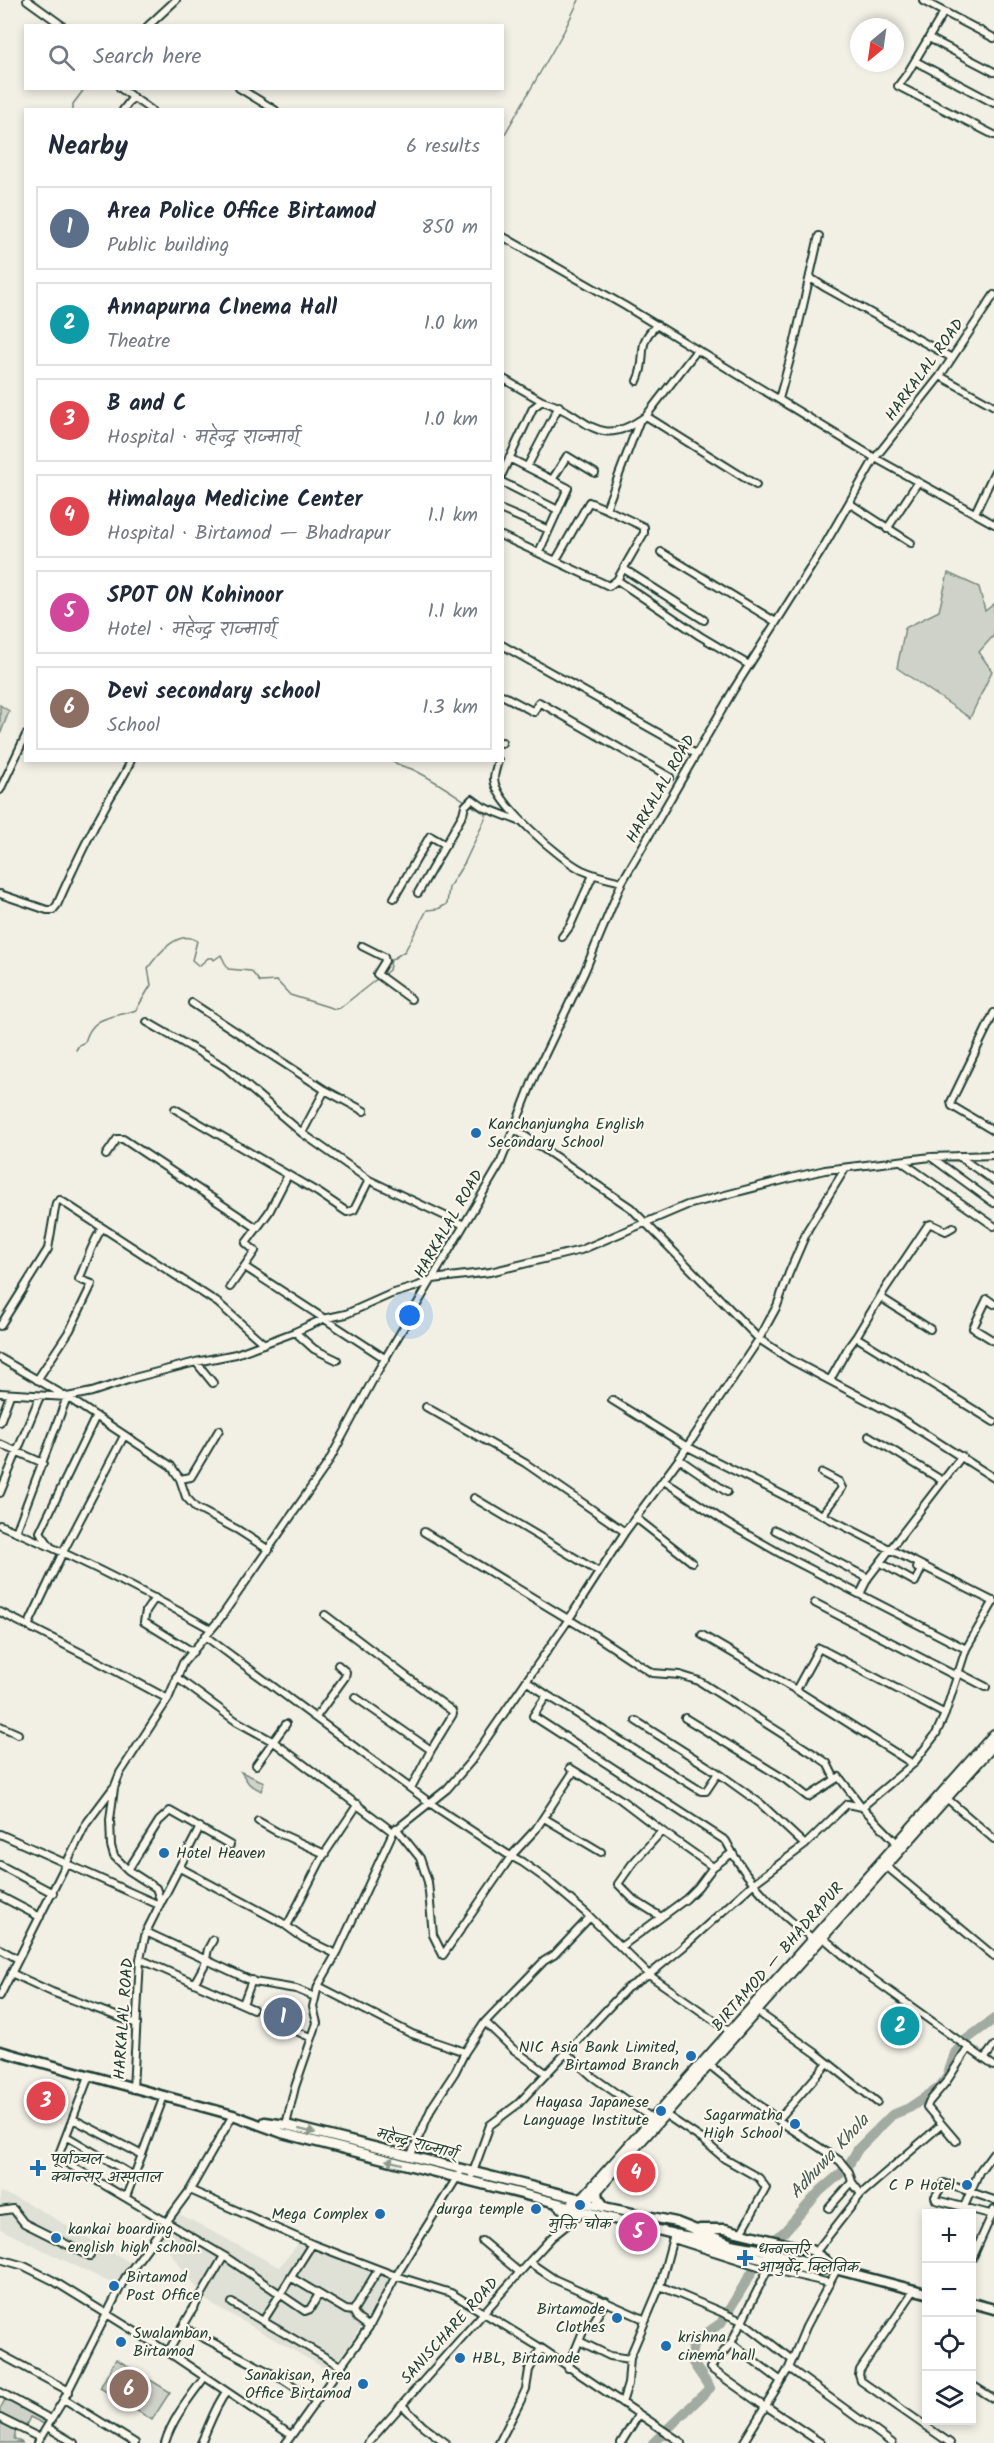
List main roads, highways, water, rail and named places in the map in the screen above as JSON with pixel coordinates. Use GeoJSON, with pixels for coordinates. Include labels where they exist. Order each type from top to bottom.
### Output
{"type":"FeatureCollection","features":[{"type":"Feature","properties":{"kind":"highway","name":"महेन्द्र राज्मार्ग्"},"geometry":{"type":"LineString","coordinates":[[0,2052],[233,2115],[282,2133],[581,2205],[677,2236],[729,2242],[759,2249],[769,2262],[833,2268],[922,2290]]}},
{"type":"Feature","properties":{"kind":"highway","name":"महेन्द्र राज्मार्ग्"},"geometry":{"type":"LineString","coordinates":[[249,2120],[286,2126],[410,2157],[459,2174]]}},
{"type":"Feature","properties":{"kind":"highway","name":"महेन्द्र राज्मार्ग्"},"geometry":{"type":"LineString","coordinates":[[471,2177],[555,2202],[607,2208],[696,2229],[729,2242]]}},
{"type":"Feature","properties":{"kind":"highway"},"geometry":{"type":"LineString","coordinates":[[597,2192],[598,2198],[607,2208]]}},
{"type":"Feature","properties":{"kind":"highway"},"geometry":{"type":"LineString","coordinates":[[555,2202],[565,2211],[564,2218]]}},
{"type":"Feature","properties":{"kind":"highway"},"geometry":{"type":"LineString","coordinates":[[696,2229],[725,2229],[780,2242],[815,2253],[833,2268]]}},
{"type":"Feature","properties":{"kind":"highway"},"geometry":{"type":"LineString","coordinates":[[677,2236],[697,2244],[769,2262]]}},
{"type":"Feature","properties":{"kind":"highway"},"geometry":{"type":"LineString","coordinates":[[976,2304],[994,2309]]}},
{"type":"Feature","properties":{"kind":"main road","name":"BIRTAMOD — BHADRAPUR"},"geometry":{"type":"LineString","coordinates":[[945,1796],[994,1734]]}},
{"type":"Feature","properties":{"kind":"main road","name":"BIRTAMOD — BHADRAPUR"},"geometry":{"type":"LineString","coordinates":[[706,2062],[945,1796],[994,1745]]}},
{"type":"Feature","properties":{"kind":"main road","name":"BIRTAMOD — BHADRAPUR"},"geometry":{"type":"LineString","coordinates":[[818,1938],[886,1866],[900,1846]]}},
{"type":"Feature","properties":{"kind":"main road","name":"BIRTAMOD — BHADRAPUR"},"geometry":{"type":"LineString","coordinates":[[581,2205],[597,2192],[731,2032],[755,2010]]}},
{"type":"Feature","properties":{"kind":"main road","name":"BIRTAMOD — BHADRAPUR"},"geometry":{"type":"LineString","coordinates":[[581,2205],[653,2119],[662,2113]]}},
{"type":"Feature","properties":{"kind":"waterway"},"geometry":{"type":"LineString","coordinates":[[504,136],[564,31],[579,0]]}},
{"type":"Feature","properties":{"kind":"waterway"},"geometry":{"type":"LineString","coordinates":[[73,108],[73,104],[84,90]]}},
{"type":"Feature","properties":{"kind":"waterway"},"geometry":{"type":"LineString","coordinates":[[394,762],[427,777],[465,801]]}},
{"type":"Feature","properties":{"kind":"waterway"},"geometry":{"type":"LineString","coordinates":[[382,976],[389,970],[391,960],[405,951],[427,910],[438,909],[447,904],[449,887],[465,862],[486,817],[486,814],[469,804]]}},
{"type":"Feature","properties":{"kind":"waterway"},"geometry":{"type":"LineString","coordinates":[[76,1050],[85,1042],[93,1026],[98,1022],[136,1010],[151,985],[148,968],[170,944],[183,938],[197,941],[192,960],[199,966],[208,958],[214,960],[221,955],[228,969],[251,971],[260,982],[277,981],[290,995],[335,1009],[340,1008],[378,978]]}},
{"type":"Feature","properties":{"kind":"waterway","name":"Adhuwa Khola"},"geometry":{"type":"LineString","coordinates":[[653,2443],[710,2388],[691,2360],[692,2349],[698,2339],[721,2323],[771,2241],[784,2232],[820,2191],[847,2168],[858,2149],[892,2115],[909,2108],[939,2088],[947,2077],[955,2053],[967,2039],[994,2019]]}},
{"type":"Feature","properties":{"kind":"place","name":"Kanchanjungha English Secondary School"},"geometry":{"type":"Point","coordinates":[476,1133]}},
{"type":"Feature","properties":{"kind":"place","name":"Hotel Heaven"},"geometry":{"type":"Point","coordinates":[164,1853]}},
{"type":"Feature","properties":{"kind":"place","name":"Area Police Office Birtamod"},"geometry":{"type":"Point","coordinates":[283,2017]}},
{"type":"Feature","properties":{"kind":"place","name":"Annapurna CInema Hall"},"geometry":{"type":"Point","coordinates":[900,2026]}},
{"type":"Feature","properties":{"kind":"place","name":"NIC Asia Bank Limited, Birtamod Branch"},"geometry":{"type":"Point","coordinates":[691,2056]}},
{"type":"Feature","properties":{"kind":"place","name":"B and C"},"geometry":{"type":"Point","coordinates":[46,2101]}},
{"type":"Feature","properties":{"kind":"place","name":"Hayasa Japanese Language Institute"},"geometry":{"type":"Point","coordinates":[661,2111]}},
{"type":"Feature","properties":{"kind":"place","name":"Sagarmatha High School"},"geometry":{"type":"Point","coordinates":[795,2124]}},
{"type":"Feature","properties":{"kind":"place","name":"पूर्वाञ्चल क्यान्सर अस्पताल"},"geometry":{"type":"Point","coordinates":[38,2168]}},
{"type":"Feature","properties":{"kind":"place","name":"Himalaya Medicine Center"},"geometry":{"type":"Point","coordinates":[636,2173]}},
{"type":"Feature","properties":{"kind":"place","name":"C P Hotel"},"geometry":{"type":"Point","coordinates":[967,2185]}},
{"type":"Feature","properties":{"kind":"place","name":"मुक्ति चोक"},"geometry":{"type":"Point","coordinates":[580,2205]}},
{"type":"Feature","properties":{"kind":"place","name":"durga temple"},"geometry":{"type":"Point","coordinates":[536,2209]}},
{"type":"Feature","properties":{"kind":"place","name":"Mega Complex"},"geometry":{"type":"Point","coordinates":[380,2214]}},
{"type":"Feature","properties":{"kind":"place","name":"SPOT ON Kohinoor"},"geometry":{"type":"Point","coordinates":[638,2232]}},
{"type":"Feature","properties":{"kind":"place","name":"kankai boarding english high school."},"geometry":{"type":"Point","coordinates":[56,2238]}},
{"type":"Feature","properties":{"kind":"place","name":"धन्वन्तरि आयुर्वेद क्लिनिक"},"geometry":{"type":"Point","coordinates":[745,2258]}},
{"type":"Feature","properties":{"kind":"place","name":"Birtamod Post Office"},"geometry":{"type":"Point","coordinates":[114,2286]}},
{"type":"Feature","properties":{"kind":"place","name":"Birtamode Clothes"},"geometry":{"type":"Point","coordinates":[617,2318]}},
{"type":"Feature","properties":{"kind":"place","name":"Swalamban, Birtamod"},"geometry":{"type":"Point","coordinates":[121,2342]}},
{"type":"Feature","properties":{"kind":"place","name":"krishna cinema hall"},"geometry":{"type":"Point","coordinates":[666,2346]}},
{"type":"Feature","properties":{"kind":"place","name":"HBL, Birtamode"},"geometry":{"type":"Point","coordinates":[460,2358]}},
{"type":"Feature","properties":{"kind":"place","name":"Sanakisan, Area Office Birtamod"},"geometry":{"type":"Point","coordinates":[363,2384]}},
{"type":"Feature","properties":{"kind":"place","name":"Devi secondary school"},"geometry":{"type":"Point","coordinates":[129,2389]}}]}
